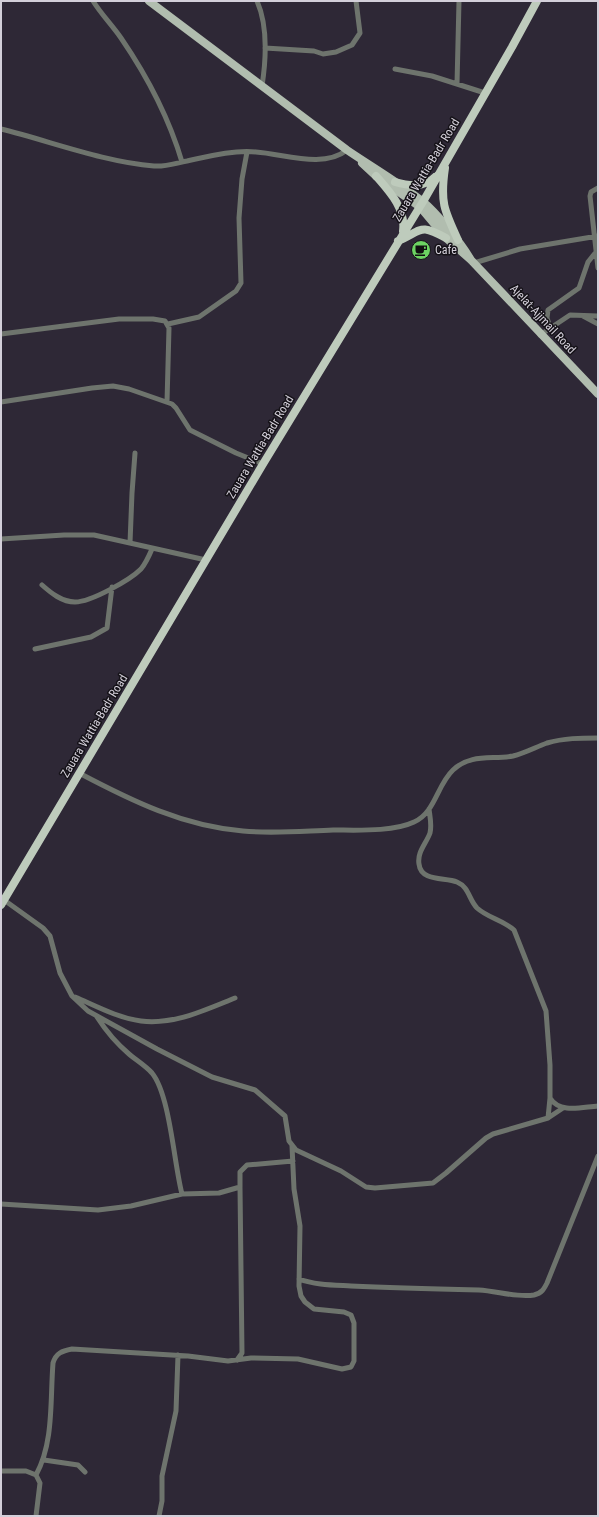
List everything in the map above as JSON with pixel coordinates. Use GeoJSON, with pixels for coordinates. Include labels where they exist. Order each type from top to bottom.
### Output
{"type":"FeatureCollection","features":[{"type":"Feature","properties":{"kind":"highway","name":"Zauara Wattia-Badr Road"},"geometry":{"type":"LineString","coordinates":[[2,903],[263,464],[441,171],[537,1]]}},
{"type":"Feature","properties":{"kind":"highway"},"geometry":{"type":"LineString","coordinates":[[446,162],[442,186],[442,202],[444,211],[458,240]]}},
{"type":"Feature","properties":{"kind":"highway"},"geometry":{"type":"LineString","coordinates":[[395,182],[409,185],[423,184],[432,180],[441,171]]}},
{"type":"Feature","properties":{"kind":"highway"},"geometry":{"type":"LineString","coordinates":[[376,176],[398,205],[403,216],[403,232]]}},
{"type":"Feature","properties":{"kind":"highway"},"geometry":{"type":"LineString","coordinates":[[398,241],[422,229],[432,231],[446,238]]}},
{"type":"Feature","properties":{"kind":"main road"},"geometry":{"type":"LineString","coordinates":[[149,1],[350,152],[395,182],[421,204],[458,240],[473,262]]}},
{"type":"Feature","properties":{"kind":"main road"},"geometry":{"type":"LineString","coordinates":[[350,152],[376,176],[421,204],[446,238],[473,262]]}},
{"type":"Feature","properties":{"kind":"main road","name":"Ajelat-Ajjmail Road"},"geometry":{"type":"LineString","coordinates":[[473,262],[540,335],[598,394]]}},
{"type":"Feature","properties":{"kind":"street"},"geometry":{"type":"LineString","coordinates":[[93,1],[124,42],[153,92],[171,127],[182,162]]}},
{"type":"Feature","properties":{"kind":"street"},"geometry":{"type":"LineString","coordinates":[[257,1],[263,26],[265,48],[262,86]]}},
{"type":"Feature","properties":{"kind":"street"},"geometry":{"type":"LineString","coordinates":[[265,48],[310,50],[323,54],[336,52],[352,45],[360,33],[356,1]]}},
{"type":"Feature","properties":{"kind":"street"},"geometry":{"type":"LineString","coordinates":[[457,84],[459,1]]}},
{"type":"Feature","properties":{"kind":"street"},"geometry":{"type":"LineString","coordinates":[[395,69],[432,76],[485,93]]}},
{"type":"Feature","properties":{"kind":"street"},"geometry":{"type":"LineString","coordinates":[[1,129],[121,160],[154,166],[222,154],[247,152],[322,159],[336,157],[350,152]]}},
{"type":"Feature","properties":{"kind":"street"},"geometry":{"type":"LineString","coordinates":[[1,334],[119,319],[153,319],[165,321],[168,324],[199,317],[236,292],[241,283],[239,218],[242,179],[247,152]]}},
{"type":"Feature","properties":{"kind":"street"},"geometry":{"type":"LineString","coordinates":[[598,188],[591,192],[590,196],[596,236],[598,268]]}},
{"type":"Feature","properties":{"kind":"street"},"geometry":{"type":"LineString","coordinates":[[473,262],[520,249],[596,236]]}},
{"type":"Feature","properties":{"kind":"street"},"geometry":{"type":"LineString","coordinates":[[550,327],[547,318],[548,310],[579,288],[588,262],[596,252]]}},
{"type":"Feature","properties":{"kind":"street"},"geometry":{"type":"LineString","coordinates":[[581,315],[598,324]]}},
{"type":"Feature","properties":{"kind":"street"},"geometry":{"type":"LineString","coordinates":[[540,335],[566,317],[581,315],[598,316]]}},
{"type":"Feature","properties":{"kind":"street"},"geometry":{"type":"LineString","coordinates":[[167,402],[168,324]]}},
{"type":"Feature","properties":{"kind":"street"},"geometry":{"type":"LineString","coordinates":[[1,402],[92,388],[113,386],[129,389],[167,402],[176,408],[190,430],[236,453],[263,464]]}},
{"type":"Feature","properties":{"kind":"street"},"geometry":{"type":"LineString","coordinates":[[130,543],[131,500],[135,453]]}},
{"type":"Feature","properties":{"kind":"street"},"geometry":{"type":"LineString","coordinates":[[1,539],[79,534],[107,538],[206,560]]}},
{"type":"Feature","properties":{"kind":"street"},"geometry":{"type":"LineString","coordinates":[[42,585],[60,598],[76,602],[94,597],[141,569],[152,549]]}},
{"type":"Feature","properties":{"kind":"street"},"geometry":{"type":"LineString","coordinates":[[35,649],[91,637],[107,628],[112,587]]}},
{"type":"Feature","properties":{"kind":"street"},"geometry":{"type":"LineString","coordinates":[[79,773],[121,796],[157,811],[209,826],[244,831],[305,831],[381,828],[415,822],[425,815],[445,780],[452,772],[464,763],[482,757],[512,756],[556,741],[598,738]]}},
{"type":"Feature","properties":{"kind":"street"},"geometry":{"type":"LineString","coordinates":[[429,809],[431,828],[418,857],[419,867],[425,875],[432,878],[459,883],[468,892],[478,908],[509,925],[514,930],[546,1011],[550,1065],[550,1098],[548,1118]]}},
{"type":"Feature","properties":{"kind":"street"},"geometry":{"type":"LineString","coordinates":[[2,903],[43,928],[50,936],[60,973],[72,996],[96,1016],[219,1080],[254,1090],[285,1116],[292,1146],[294,1189],[300,1226],[299,1279],[301,1296],[310,1307],[322,1310],[344,1312],[353,1318],[354,1361],[351,1367],[342,1369],[298,1360],[251,1358],[218,1360],[178,1355],[72,1349],[58,1354],[53,1363],[49,1436],[44,1460],[36,1476]]}},
{"type":"Feature","properties":{"kind":"street"},"geometry":{"type":"LineString","coordinates":[[72,996],[126,1017],[156,1022],[173,1020],[235,998]]}},
{"type":"Feature","properties":{"kind":"street"},"geometry":{"type":"LineString","coordinates":[[96,1016],[108,1034],[152,1073],[158,1083],[164,1100],[175,1166],[182,1194]]}},
{"type":"Feature","properties":{"kind":"street"},"geometry":{"type":"LineString","coordinates":[[550,1098],[554,1104],[563,1108],[598,1106]]}},
{"type":"Feature","properties":{"kind":"street"},"geometry":{"type":"LineString","coordinates":[[292,1146],[302,1154],[341,1171],[366,1187],[375,1188],[426,1184],[438,1180],[486,1138],[493,1134],[548,1118],[563,1108]]}},
{"type":"Feature","properties":{"kind":"street"},"geometry":{"type":"LineString","coordinates":[[299,1279],[306,1282],[398,1289],[481,1290],[524,1295],[540,1293],[544,1290],[547,1283],[598,1156]]}},
{"type":"Feature","properties":{"kind":"street"},"geometry":{"type":"LineString","coordinates":[[237,1360],[242,1353],[240,1172],[247,1165],[293,1161]]}},
{"type":"Feature","properties":{"kind":"street"},"geometry":{"type":"LineString","coordinates":[[1,1204],[98,1210],[131,1206],[182,1194],[208,1195],[240,1187]]}},
{"type":"Feature","properties":{"kind":"street"},"geometry":{"type":"LineString","coordinates":[[242,1353],[251,1358]]}},
{"type":"Feature","properties":{"kind":"street"},"geometry":{"type":"LineString","coordinates":[[159,1516],[162,1501],[162,1476],[176,1411],[178,1355]]}},
{"type":"Feature","properties":{"kind":"street"},"geometry":{"type":"LineString","coordinates":[[44,1460],[78,1465],[85,1472]]}},
{"type":"Feature","properties":{"kind":"street"},"geometry":{"type":"LineString","coordinates":[[1,1472],[26,1471],[36,1476],[40,1483],[36,1516]]}},
{"type":"Feature","properties":{"kind":"place","name":"Cafe"},"geometry":{"type":"Point","coordinates":[421,250]}}]}
